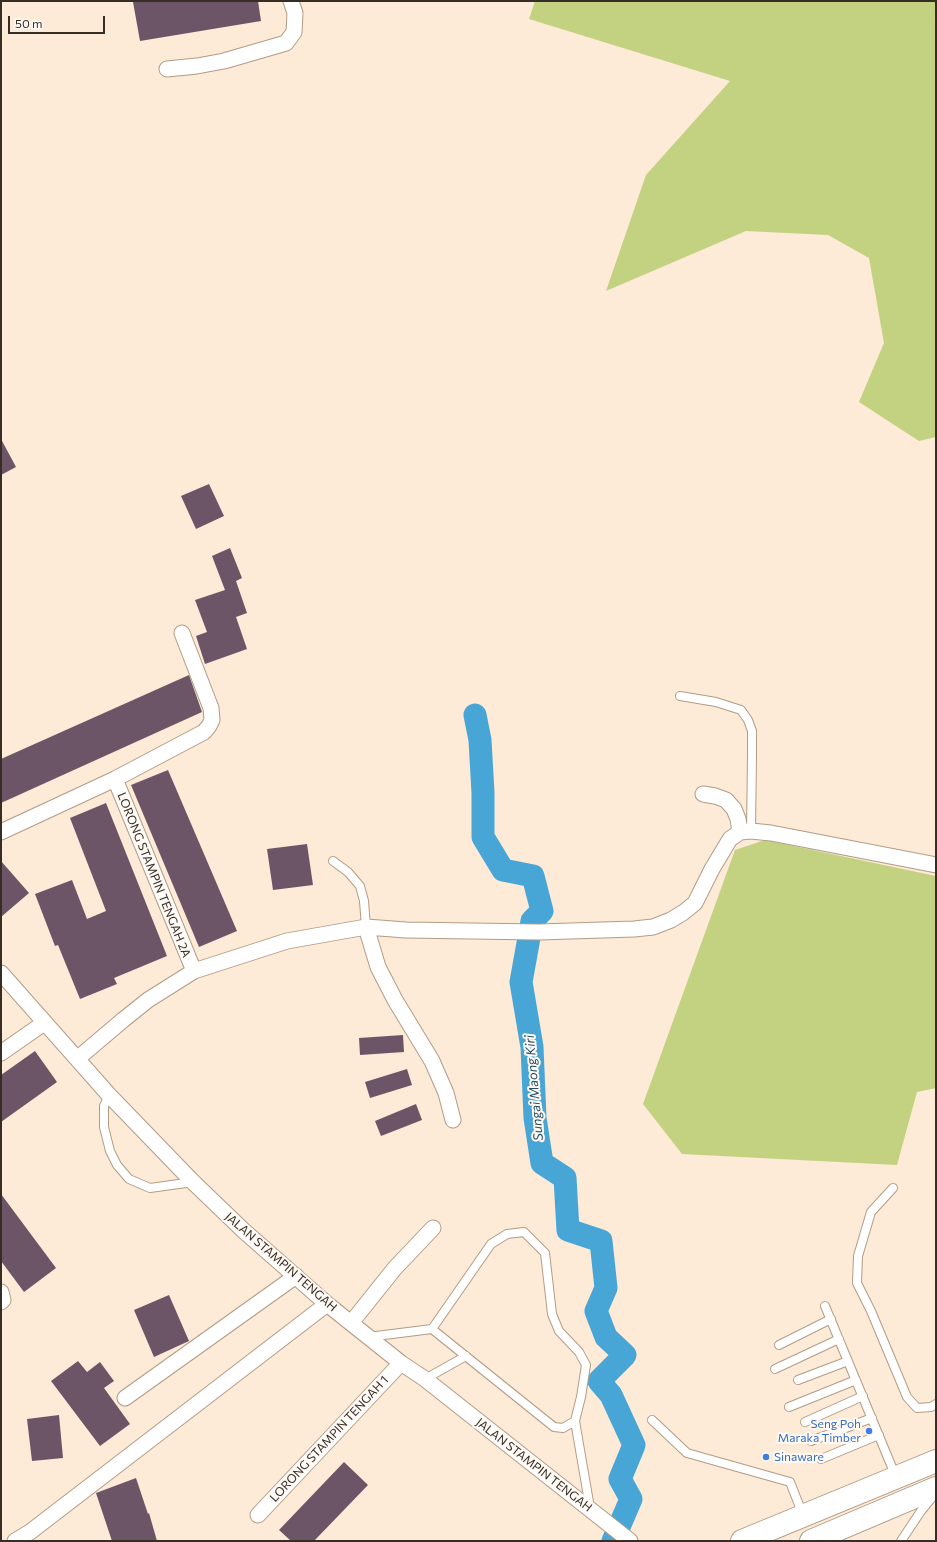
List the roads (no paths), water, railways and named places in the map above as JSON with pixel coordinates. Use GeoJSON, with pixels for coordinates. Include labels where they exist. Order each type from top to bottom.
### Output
{"type":"FeatureCollection","features":[{"type":"Feature","properties":{"kind":"highway"},"geometry":{"type":"LineString","coordinates":[[742,1541],[936,1461]]}},
{"type":"Feature","properties":{"kind":"highway"},"geometry":{"type":"LineString","coordinates":[[812,1512],[825,1538],[936,1488]]}},
{"type":"Feature","properties":{"kind":"highway"},"geometry":{"type":"LineString","coordinates":[[766,1531],[788,1541]]}},
{"type":"Feature","properties":{"kind":"street"},"geometry":{"type":"LineString","coordinates":[[166,69],[224,61],[286,43],[294,32],[295,13],[291,1]]}},
{"type":"Feature","properties":{"kind":"street","name":"LORONG STAMPIN TENGAH 2A"},"geometry":{"type":"LineString","coordinates":[[1,832],[114,779],[204,732],[212,720],[211,708],[182,633]]}},
{"type":"Feature","properties":{"kind":"street","name":"LORONG STAMPIN TENGAH 2A"},"geometry":{"type":"LineString","coordinates":[[114,779],[194,971]]}},
{"type":"Feature","properties":{"kind":"street"},"geometry":{"type":"LineString","coordinates":[[703,794],[716,796],[726,800],[734,809],[745,832]]}},
{"type":"Feature","properties":{"kind":"street"},"geometry":{"type":"LineString","coordinates":[[77,1059],[122,1020],[148,1000],[194,971],[287,941],[366,927],[406,930],[514,930],[539,932],[653,927],[671,920],[695,903],[712,869],[730,839],[745,832],[771,833],[936,865]]}},
{"type":"Feature","properties":{"kind":"street"},"geometry":{"type":"LineString","coordinates":[[366,927],[378,967],[399,1006],[432,1061],[446,1093],[453,1120]]}},
{"type":"Feature","properties":{"kind":"street","name":"JALAN STAMPIN TENGAH"},"geometry":{"type":"LineString","coordinates":[[1,973],[108,1095],[193,1182],[244,1231],[327,1304],[368,1337],[401,1363],[425,1379],[628,1539]]}},
{"type":"Feature","properties":{"kind":"street"},"geometry":{"type":"LineString","coordinates":[[1,1053],[44,1023]]}},
{"type":"Feature","properties":{"kind":"street"},"geometry":{"type":"LineString","coordinates":[[351,1323],[395,1268],[432,1228]]}},
{"type":"Feature","properties":{"kind":"street"},"geometry":{"type":"LineString","coordinates":[[125,1398],[296,1276]]}},
{"type":"Feature","properties":{"kind":"street"},"geometry":{"type":"LineString","coordinates":[[1,1292],[3,1300],[1,1302]]}},
{"type":"Feature","properties":{"kind":"street"},"geometry":{"type":"LineString","coordinates":[[15,1541],[30,1532],[327,1304]]}},
{"type":"Feature","properties":{"kind":"street","name":"LORONG STAMPIN TENGAH 1"},"geometry":{"type":"LineString","coordinates":[[258,1515],[401,1363]]}},
{"type":"Feature","properties":{"kind":"lane"},"geometry":{"type":"LineString","coordinates":[[680,696],[716,702],[741,710],[748,720],[752,731],[752,747],[745,832]]}},
{"type":"Feature","properties":{"kind":"lane"},"geometry":{"type":"LineString","coordinates":[[333,861],[348,872],[360,886],[364,901],[366,927]]}},
{"type":"Feature","properties":{"kind":"lane"},"geometry":{"type":"LineString","coordinates":[[108,1095],[104,1106],[104,1127],[110,1151],[117,1165],[129,1179],[150,1188],[193,1182]]}},
{"type":"Feature","properties":{"kind":"lane"},"geometry":{"type":"LineString","coordinates":[[893,1188],[871,1212],[858,1256],[857,1283],[871,1311],[907,1397],[917,1408],[931,1407],[936,1404]]}},
{"type":"Feature","properties":{"kind":"lane"},"geometry":{"type":"LineString","coordinates":[[432,1329],[491,1244],[507,1234],[524,1232],[545,1253],[552,1314],[559,1331],[579,1352],[586,1365],[581,1397],[575,1421],[593,1511]]}},
{"type":"Feature","properties":{"kind":"lane"},"geometry":{"type":"LineString","coordinates":[[825,1306],[896,1477]]}},
{"type":"Feature","properties":{"kind":"lane"},"geometry":{"type":"LineString","coordinates":[[779,1345],[831,1319]]}},
{"type":"Feature","properties":{"kind":"lane"},"geometry":{"type":"LineString","coordinates":[[368,1337],[432,1329],[554,1427],[563,1428],[575,1421]]}},
{"type":"Feature","properties":{"kind":"lane"},"geometry":{"type":"LineString","coordinates":[[775,1369],[839,1339]]}},
{"type":"Feature","properties":{"kind":"lane"},"geometry":{"type":"LineString","coordinates":[[425,1379],[466,1356]]}},
{"type":"Feature","properties":{"kind":"lane"},"geometry":{"type":"LineString","coordinates":[[798,1380],[848,1361]]}},
{"type":"Feature","properties":{"kind":"lane"},"geometry":{"type":"LineString","coordinates":[[789,1407],[856,1380]]}},
{"type":"Feature","properties":{"kind":"lane"},"geometry":{"type":"LineString","coordinates":[[805,1422],[863,1396]]}},
{"type":"Feature","properties":{"kind":"lane"},"geometry":{"type":"LineString","coordinates":[[811,1441],[872,1418]]}},
{"type":"Feature","properties":{"kind":"lane"},"geometry":{"type":"LineString","coordinates":[[652,1420],[687,1453],[790,1482],[812,1512]]}},
{"type":"Feature","properties":{"kind":"lane"},"geometry":{"type":"LineString","coordinates":[[821,1459],[879,1435]]}},
{"type":"Feature","properties":{"kind":"lane"},"geometry":{"type":"LineString","coordinates":[[901,1541],[921,1511],[936,1493]]}},
{"type":"Feature","properties":{"kind":"waterway","name":"Sungai Maong Kiri"},"geometry":{"type":"LineString","coordinates":[[475,715],[480,740],[483,793],[483,837],[503,870],[533,876],[542,911],[532,921],[521,982],[532,1047],[535,1118],[542,1163],[565,1178],[568,1230],[601,1241],[606,1288],[596,1311],[606,1337],[625,1355],[599,1381],[611,1395],[634,1445],[620,1479],[631,1499],[613,1541]]}},
{"type":"Feature","properties":{"kind":"place","name":"Seng Poh Maraka Timber"},"geometry":{"type":"Point","coordinates":[869,1431]}},
{"type":"Feature","properties":{"kind":"place","name":"Sinaware"},"geometry":{"type":"Point","coordinates":[766,1457]}}]}
